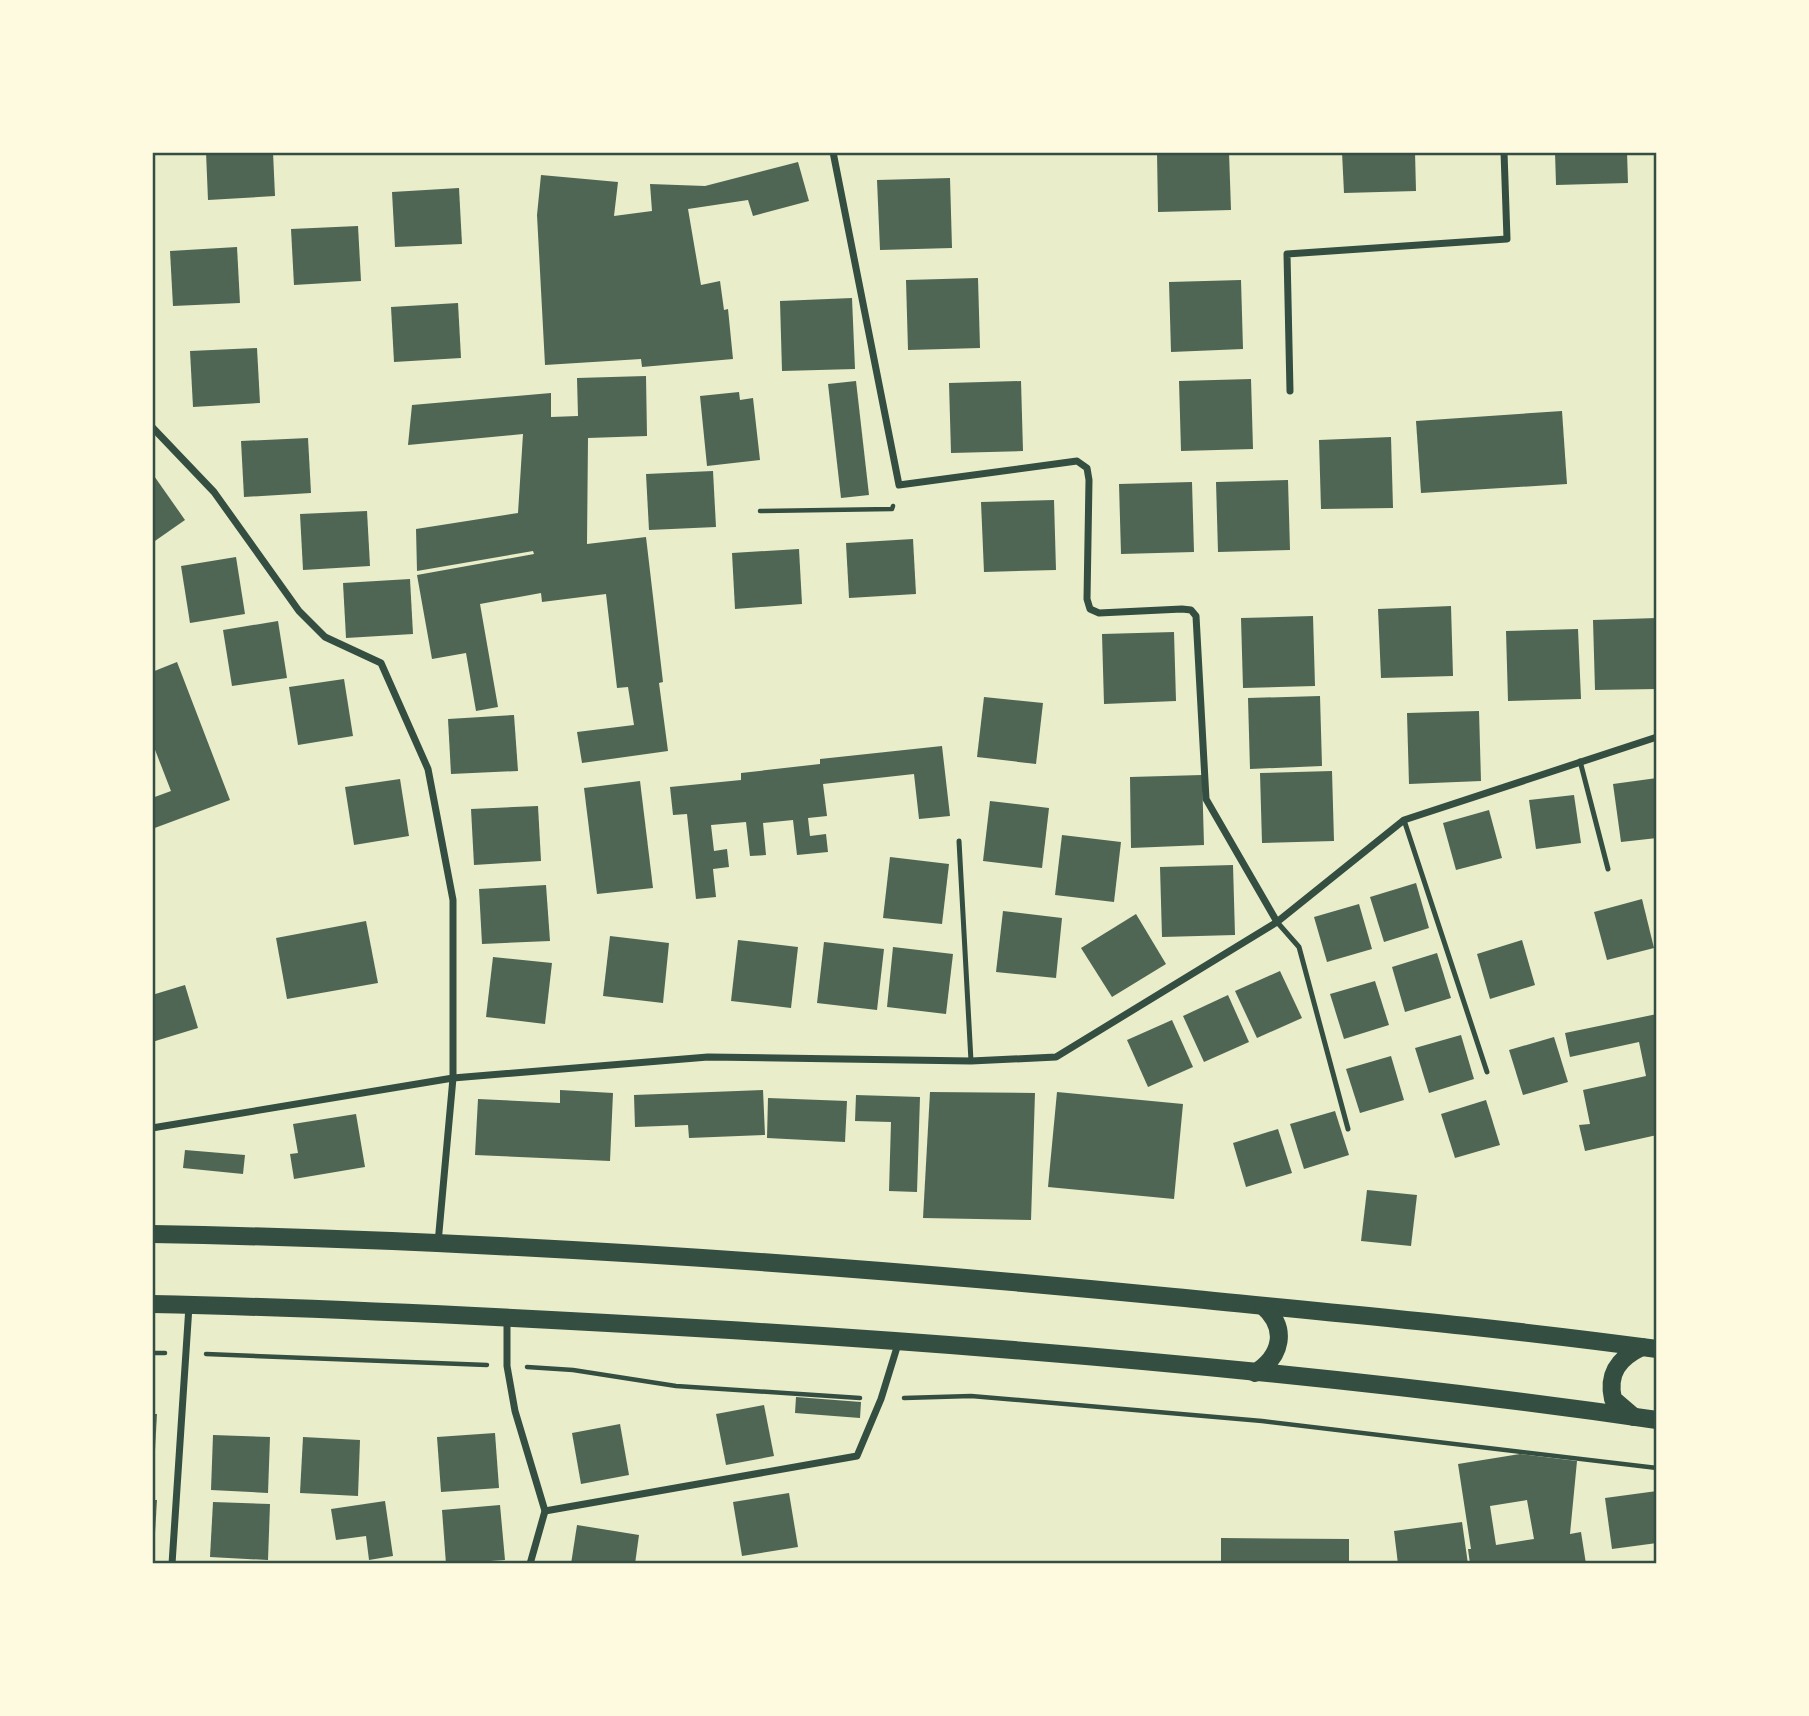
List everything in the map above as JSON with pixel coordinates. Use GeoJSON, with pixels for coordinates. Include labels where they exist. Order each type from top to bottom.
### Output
{"type":"FeatureCollection","features":[{"type":"Feature","properties":{"kind":"main road"},"geometry":{"type":"LineString","coordinates":[[152,1234],[438,1243],[935,1275],[1446,1324],[1650,1348]]}},
{"type":"Feature","properties":{"kind":"main road"},"geometry":{"type":"LineString","coordinates":[[152,1304],[507,1317],[899,1341],[1255,1373],[1657,1420]]}},
{"type":"Feature","properties":{"kind":"main road"},"geometry":{"type":"LineString","coordinates":[[1255,1373],[1271,1360],[1280,1340],[1276,1321],[1263,1306]]}},
{"type":"Feature","properties":{"kind":"main road"},"geometry":{"type":"LineString","coordinates":[[1634,1417],[1614,1399],[1611,1379],[1621,1360],[1650,1348]]}},
{"type":"Feature","properties":{"kind":"street"},"geometry":{"type":"LineString","coordinates":[[833,152],[900,485],[1077,461],[1087,468],[1087,598],[1090,609],[1099,613],[1182,608],[1191,610],[1196,617],[1206,799],[1277,922]]}},
{"type":"Feature","properties":{"kind":"street"},"geometry":{"type":"LineString","coordinates":[[1290,391],[1287,254],[1507,239],[1504,152]]}},
{"type":"Feature","properties":{"kind":"street"},"geometry":{"type":"LineString","coordinates":[[152,427],[214,492],[299,611],[325,637],[381,663],[428,769],[453,900],[453,1078],[438,1243]]}},
{"type":"Feature","properties":{"kind":"street"},"geometry":{"type":"LineString","coordinates":[[152,1128],[453,1078],[708,1057],[971,1062],[1056,1057],[1277,922],[1404,820],[1657,737]]}},
{"type":"Feature","properties":{"kind":"street"},"geometry":{"type":"LineString","coordinates":[[172,1564],[189,1305]]}},
{"type":"Feature","properties":{"kind":"street"},"geometry":{"type":"LineString","coordinates":[[507,1317],[507,1366],[514,1411],[545,1511],[530,1564]]}},
{"type":"Feature","properties":{"kind":"street"},"geometry":{"type":"LineString","coordinates":[[545,1511],[857,1456],[881,1399],[899,1341]]}},
{"type":"Feature","properties":{"kind":"lane"},"geometry":{"type":"LineString","coordinates":[[1580,761],[1608,869]]}},
{"type":"Feature","properties":{"kind":"lane"},"geometry":{"type":"LineString","coordinates":[[1404,820],[1487,1072]]}},
{"type":"Feature","properties":{"kind":"lane"},"geometry":{"type":"LineString","coordinates":[[959,841],[971,1062]]}},
{"type":"Feature","properties":{"kind":"lane"},"geometry":{"type":"LineString","coordinates":[[1277,922],[1299,947],[1348,1129]]}},
{"type":"Feature","properties":{"kind":"path"},"geometry":{"type":"LineString","coordinates":[[760,511],[892,509],[900,485]]}},
{"type":"Feature","properties":{"kind":"building"},"geometry":{"type":"Polygon","coordinates":[[[206,152],[273,152],[275,196],[208,200],[206,152]]]}},
{"type":"Feature","properties":{"kind":"building"},"geometry":{"type":"Polygon","coordinates":[[[1157,152],[1229,152],[1231,210],[1158,212],[1157,152]]]}},
{"type":"Feature","properties":{"kind":"building"},"geometry":{"type":"Polygon","coordinates":[[[1342,152],[1415,152],[1416,191],[1344,193],[1342,152]]]}},
{"type":"Feature","properties":{"kind":"building"},"geometry":{"type":"Polygon","coordinates":[[[1555,152],[1627,152],[1628,183],[1556,185],[1555,152]]]}},
{"type":"Feature","properties":{"kind":"building"},"geometry":{"type":"Polygon","coordinates":[[[798,162],[809,201],[753,216],[748,200],[688,209],[701,285],[720,281],[724,310],[728,309],[733,359],[642,367],[641,359],[545,365],[537,215],[541,175],[618,182],[614,216],[652,211],[650,184],[705,186],[798,162]]]}},
{"type":"Feature","properties":{"kind":"building"},"geometry":{"type":"Polygon","coordinates":[[[950,178],[952,248],[880,250],[877,180],[950,178]]]}},
{"type":"Feature","properties":{"kind":"building"},"geometry":{"type":"Polygon","coordinates":[[[459,188],[462,244],[395,247],[392,192],[459,188]]]}},
{"type":"Feature","properties":{"kind":"building"},"geometry":{"type":"Polygon","coordinates":[[[358,226],[361,281],[294,285],[291,229],[358,226]]]}},
{"type":"Feature","properties":{"kind":"building"},"geometry":{"type":"Polygon","coordinates":[[[237,247],[240,303],[173,306],[170,251],[237,247]]]}},
{"type":"Feature","properties":{"kind":"building"},"geometry":{"type":"Polygon","coordinates":[[[978,278],[980,348],[908,350],[906,280],[978,278]]]}},
{"type":"Feature","properties":{"kind":"building"},"geometry":{"type":"Polygon","coordinates":[[[1241,280],[1243,349],[1171,352],[1169,282],[1241,280]]]}},
{"type":"Feature","properties":{"kind":"building"},"geometry":{"type":"Polygon","coordinates":[[[852,298],[855,369],[782,371],[780,301],[852,298]]]}},
{"type":"Feature","properties":{"kind":"building"},"geometry":{"type":"Polygon","coordinates":[[[458,303],[461,358],[394,362],[391,307],[458,303]]]}},
{"type":"Feature","properties":{"kind":"building"},"geometry":{"type":"Polygon","coordinates":[[[257,348],[260,403],[193,407],[190,351],[257,348]]]}},
{"type":"Feature","properties":{"kind":"building"},"geometry":{"type":"Polygon","coordinates":[[[646,376],[647,436],[588,438],[587,544],[646,537],[668,751],[582,763],[577,732],[634,725],[628,687],[617,688],[606,594],[542,602],[541,593],[480,604],[498,707],[476,711],[466,653],[432,659],[417,575],[534,554],[533,551],[417,571],[416,529],[518,513],[523,434],[408,445],[412,405],[551,393],[551,417],[578,416],[577,378],[646,376]]]}},
{"type":"Feature","properties":{"kind":"building"},"geometry":{"type":"Polygon","coordinates":[[[1251,379],[1253,449],[1181,451],[1179,381],[1251,379]]]}},
{"type":"Feature","properties":{"kind":"building"},"geometry":{"type":"Polygon","coordinates":[[[856,381],[869,495],[841,498],[828,384],[856,381]]]}},
{"type":"Feature","properties":{"kind":"building"},"geometry":{"type":"Polygon","coordinates":[[[1021,381],[1023,451],[951,453],[949,383],[1021,381]]]}},
{"type":"Feature","properties":{"kind":"building"},"geometry":{"type":"Polygon","coordinates":[[[739,392],[740,400],[753,398],[760,460],[707,466],[700,396],[739,392]]]}},
{"type":"Feature","properties":{"kind":"building"},"geometry":{"type":"Polygon","coordinates":[[[1562,411],[1567,484],[1421,493],[1416,421],[1562,411]]]}},
{"type":"Feature","properties":{"kind":"building"},"geometry":{"type":"Polygon","coordinates":[[[1391,437],[1393,508],[1321,509],[1319,440],[1391,437]]]}},
{"type":"Feature","properties":{"kind":"building"},"geometry":{"type":"Polygon","coordinates":[[[308,438],[311,493],[244,497],[241,441],[308,438]]]}},
{"type":"Feature","properties":{"kind":"building"},"geometry":{"type":"Polygon","coordinates":[[[713,471],[716,527],[649,530],[646,474],[713,471]]]}},
{"type":"Feature","properties":{"kind":"building"},"geometry":{"type":"Polygon","coordinates":[[[152,473],[185,520],[152,543],[152,473]]]}},
{"type":"Feature","properties":{"kind":"building"},"geometry":{"type":"Polygon","coordinates":[[[1288,480],[1290,550],[1218,552],[1216,482],[1288,480]]]}},
{"type":"Feature","properties":{"kind":"building"},"geometry":{"type":"Polygon","coordinates":[[[1192,482],[1194,552],[1121,554],[1119,484],[1192,482]]]}},
{"type":"Feature","properties":{"kind":"building"},"geometry":{"type":"Polygon","coordinates":[[[1054,500],[1056,570],[984,572],[981,502],[1054,500]]]}},
{"type":"Feature","properties":{"kind":"building"},"geometry":{"type":"Polygon","coordinates":[[[367,511],[370,566],[303,570],[300,514],[367,511]]]}},
{"type":"Feature","properties":{"kind":"building"},"geometry":{"type":"Polygon","coordinates":[[[913,539],[916,594],[849,598],[846,543],[913,539]]]}},
{"type":"Feature","properties":{"kind":"building"},"geometry":{"type":"Polygon","coordinates":[[[799,549],[802,604],[735,609],[732,553],[799,549]]]}},
{"type":"Feature","properties":{"kind":"building"},"geometry":{"type":"Polygon","coordinates":[[[236,557],[245,614],[190,623],[181,566],[236,557]]]}},
{"type":"Feature","properties":{"kind":"building"},"geometry":{"type":"Polygon","coordinates":[[[410,579],[413,634],[346,638],[343,583],[410,579]]]}},
{"type":"Feature","properties":{"kind":"building"},"geometry":{"type":"Polygon","coordinates":[[[1451,606],[1453,676],[1381,678],[1378,609],[1451,606]]]}},
{"type":"Feature","properties":{"kind":"building"},"geometry":{"type":"Polygon","coordinates":[[[1313,616],[1315,686],[1243,688],[1241,618],[1313,616]]]}},
{"type":"Feature","properties":{"kind":"building"},"geometry":{"type":"Polygon","coordinates":[[[1657,618],[1657,689],[1595,690],[1593,620],[1657,618]]]}},
{"type":"Feature","properties":{"kind":"building"},"geometry":{"type":"Polygon","coordinates":[[[278,621],[287,678],[232,686],[223,630],[278,621]]]}},
{"type":"Feature","properties":{"kind":"building"},"geometry":{"type":"Polygon","coordinates":[[[1578,629],[1581,699],[1508,701],[1506,631],[1578,629]]]}},
{"type":"Feature","properties":{"kind":"building"},"geometry":{"type":"Polygon","coordinates":[[[1174,632],[1176,701],[1104,704],[1102,634],[1174,632]]]}},
{"type":"Feature","properties":{"kind":"building"},"geometry":{"type":"Polygon","coordinates":[[[177,662],[230,800],[152,829],[152,798],[171,791],[152,742],[152,672],[177,662]]]}},
{"type":"Feature","properties":{"kind":"building"},"geometry":{"type":"Polygon","coordinates":[[[344,679],[353,736],[298,745],[289,687],[344,679]]]}},
{"type":"Feature","properties":{"kind":"building"},"geometry":{"type":"Polygon","coordinates":[[[1320,696],[1322,766],[1250,769],[1248,698],[1320,696]]]}},
{"type":"Feature","properties":{"kind":"building"},"geometry":{"type":"Polygon","coordinates":[[[984,697],[1043,703],[1036,764],[977,757],[984,697]]]}},
{"type":"Feature","properties":{"kind":"building"},"geometry":{"type":"Polygon","coordinates":[[[1479,711],[1481,781],[1409,784],[1407,713],[1479,711]]]}},
{"type":"Feature","properties":{"kind":"building"},"geometry":{"type":"Polygon","coordinates":[[[514,715],[518,771],[451,774],[448,719],[514,715]]]}},
{"type":"Feature","properties":{"kind":"building"},"geometry":{"type":"Polygon","coordinates":[[[942,746],[950,816],[919,819],[914,774],[823,784],[827,816],[808,818],[810,836],[826,834],[828,852],[797,855],[793,820],[763,823],[766,855],[750,856],[746,822],[711,825],[714,851],[727,849],[729,867],[713,869],[716,897],[696,899],[687,814],[673,815],[670,787],[741,780],[741,773],[820,764],[820,759],[942,746]]]}},
{"type":"Feature","properties":{"kind":"building"},"geometry":{"type":"Polygon","coordinates":[[[1332,771],[1334,841],[1262,843],[1260,773],[1332,771]]]}},
{"type":"Feature","properties":{"kind":"building"},"geometry":{"type":"Polygon","coordinates":[[[1202,775],[1204,845],[1131,848],[1130,777],[1202,775]]]}},
{"type":"Feature","properties":{"kind":"building"},"geometry":{"type":"Polygon","coordinates":[[[1657,778],[1657,838],[1621,842],[1613,784],[1657,778]]]}},
{"type":"Feature","properties":{"kind":"building"},"geometry":{"type":"Polygon","coordinates":[[[400,779],[409,836],[354,845],[345,787],[400,779]]]}},
{"type":"Feature","properties":{"kind":"building"},"geometry":{"type":"Polygon","coordinates":[[[640,781],[653,888],[597,894],[584,788],[640,781]]]}},
{"type":"Feature","properties":{"kind":"building"},"geometry":{"type":"Polygon","coordinates":[[[1574,795],[1581,843],[1536,849],[1529,800],[1574,795]]]}},
{"type":"Feature","properties":{"kind":"building"},"geometry":{"type":"Polygon","coordinates":[[[990,801],[1049,808],[1042,868],[983,861],[990,801]]]}},
{"type":"Feature","properties":{"kind":"building"},"geometry":{"type":"Polygon","coordinates":[[[538,806],[541,861],[474,865],[471,809],[538,806]]]}},
{"type":"Feature","properties":{"kind":"building"},"geometry":{"type":"Polygon","coordinates":[[[1489,810],[1502,858],[1456,870],[1443,823],[1489,810]]]}},
{"type":"Feature","properties":{"kind":"building"},"geometry":{"type":"Polygon","coordinates":[[[1062,835],[1121,842],[1114,902],[1055,895],[1062,835]]]}},
{"type":"Feature","properties":{"kind":"building"},"geometry":{"type":"Polygon","coordinates":[[[890,857],[949,864],[942,924],[883,918],[890,857]]]}},
{"type":"Feature","properties":{"kind":"building"},"geometry":{"type":"Polygon","coordinates":[[[1233,865],[1235,935],[1162,937],[1160,867],[1233,865]]]}},
{"type":"Feature","properties":{"kind":"building"},"geometry":{"type":"Polygon","coordinates":[[[1416,883],[1429,928],[1384,942],[1370,897],[1416,883]]]}},
{"type":"Feature","properties":{"kind":"building"},"geometry":{"type":"Polygon","coordinates":[[[546,885],[550,941],[482,944],[479,889],[546,885]]]}},
{"type":"Feature","properties":{"kind":"building"},"geometry":{"type":"Polygon","coordinates":[[[1642,899],[1654,948],[1607,960],[1594,912],[1642,899]]]}},
{"type":"Feature","properties":{"kind":"building"},"geometry":{"type":"Polygon","coordinates":[[[1359,904],[1372,949],[1327,962],[1314,917],[1359,904]]]}},
{"type":"Feature","properties":{"kind":"building"},"geometry":{"type":"Polygon","coordinates":[[[1003,911],[1062,918],[1056,978],[996,972],[1003,911]]]}},
{"type":"Feature","properties":{"kind":"building"},"geometry":{"type":"Polygon","coordinates":[[[1136,914],[1166,964],[1112,997],[1081,948],[1136,914]]]}},
{"type":"Feature","properties":{"kind":"building"},"geometry":{"type":"Polygon","coordinates":[[[366,921],[378,983],[287,999],[276,938],[366,921]]]}},
{"type":"Feature","properties":{"kind":"building"},"geometry":{"type":"Polygon","coordinates":[[[610,936],[669,943],[663,1003],[603,996],[610,936]]]}},
{"type":"Feature","properties":{"kind":"building"},"geometry":{"type":"Polygon","coordinates":[[[738,940],[798,947],[791,1008],[731,1001],[738,940]]]}},
{"type":"Feature","properties":{"kind":"building"},"geometry":{"type":"Polygon","coordinates":[[[1522,940],[1535,985],[1490,999],[1477,954],[1522,940]]]}},
{"type":"Feature","properties":{"kind":"building"},"geometry":{"type":"Polygon","coordinates":[[[824,942],[884,949],[877,1010],[817,1003],[824,942]]]}},
{"type":"Feature","properties":{"kind":"building"},"geometry":{"type":"Polygon","coordinates":[[[893,947],[953,954],[946,1014],[887,1007],[893,947]]]}},
{"type":"Feature","properties":{"kind":"building"},"geometry":{"type":"Polygon","coordinates":[[[1437,953],[1451,998],[1405,1012],[1392,967],[1437,953]]]}},
{"type":"Feature","properties":{"kind":"building"},"geometry":{"type":"Polygon","coordinates":[[[493,957],[552,963],[545,1024],[486,1017],[493,957]]]}},
{"type":"Feature","properties":{"kind":"building"},"geometry":{"type":"Polygon","coordinates":[[[1280,971],[1302,1018],[1257,1038],[1235,991],[1280,971]]]}},
{"type":"Feature","properties":{"kind":"building"},"geometry":{"type":"Polygon","coordinates":[[[1375,981],[1389,1025],[1344,1039],[1330,994],[1375,981]]]}},
{"type":"Feature","properties":{"kind":"building"},"geometry":{"type":"Polygon","coordinates":[[[185,985],[198,1028],[152,1042],[152,995],[185,985]]]}},
{"type":"Feature","properties":{"kind":"building"},"geometry":{"type":"Polygon","coordinates":[[[1228,995],[1249,1042],[1204,1062],[1183,1016],[1228,995]]]}},
{"type":"Feature","properties":{"kind":"building"},"geometry":{"type":"Polygon","coordinates":[[[1657,1014],[1657,1135],[1585,1151],[1579,1125],[1590,1124],[1583,1090],[1646,1076],[1639,1042],[1570,1057],[1565,1033],[1657,1014]]]}},
{"type":"Feature","properties":{"kind":"building"},"geometry":{"type":"Polygon","coordinates":[[[1172,1020],[1193,1067],[1148,1087],[1127,1040],[1172,1020]]]}},
{"type":"Feature","properties":{"kind":"building"},"geometry":{"type":"Polygon","coordinates":[[[1461,1035],[1474,1079],[1429,1093],[1415,1048],[1461,1035]]]}},
{"type":"Feature","properties":{"kind":"building"},"geometry":{"type":"Polygon","coordinates":[[[1554,1037],[1568,1082],[1523,1095],[1509,1050],[1554,1037]]]}},
{"type":"Feature","properties":{"kind":"building"},"geometry":{"type":"Polygon","coordinates":[[[1391,1056],[1404,1100],[1360,1113],[1346,1069],[1391,1056]]]}},
{"type":"Feature","properties":{"kind":"building"},"geometry":{"type":"Polygon","coordinates":[[[560,1090],[613,1093],[610,1161],[475,1155],[478,1099],[560,1103],[560,1090]]]}},
{"type":"Feature","properties":{"kind":"building"},"geometry":{"type":"Polygon","coordinates":[[[763,1090],[765,1135],[689,1138],[688,1125],[635,1127],[634,1095],[763,1090]]]}},
{"type":"Feature","properties":{"kind":"building"},"geometry":{"type":"Polygon","coordinates":[[[930,1092],[1035,1093],[1031,1220],[923,1218],[930,1092]]]}},
{"type":"Feature","properties":{"kind":"building"},"geometry":{"type":"Polygon","coordinates":[[[1057,1092],[1183,1104],[1174,1199],[1048,1187],[1057,1092]]]}},
{"type":"Feature","properties":{"kind":"building"},"geometry":{"type":"Polygon","coordinates":[[[856,1095],[920,1097],[917,1192],[889,1191],[891,1122],[855,1121],[856,1095]]]}},
{"type":"Feature","properties":{"kind":"building"},"geometry":{"type":"Polygon","coordinates":[[[768,1098],[847,1101],[845,1142],[767,1138],[768,1098]]]}},
{"type":"Feature","properties":{"kind":"building"},"geometry":{"type":"Polygon","coordinates":[[[1486,1100],[1500,1145],[1455,1158],[1441,1114],[1486,1100]]]}},
{"type":"Feature","properties":{"kind":"building"},"geometry":{"type":"Polygon","coordinates":[[[1335,1111],[1349,1155],[1304,1169],[1290,1124],[1335,1111]]]}},
{"type":"Feature","properties":{"kind":"building"},"geometry":{"type":"Polygon","coordinates":[[[356,1114],[365,1167],[294,1179],[290,1154],[298,1153],[293,1124],[356,1114]]]}},
{"type":"Feature","properties":{"kind":"building"},"geometry":{"type":"Polygon","coordinates":[[[1278,1129],[1292,1173],[1246,1187],[1233,1143],[1278,1129]]]}},
{"type":"Feature","properties":{"kind":"building"},"geometry":{"type":"Polygon","coordinates":[[[185,1150],[245,1155],[243,1174],[183,1168],[185,1150]]]}},
{"type":"Feature","properties":{"kind":"building"},"geometry":{"type":"Polygon","coordinates":[[[1367,1190],[1417,1195],[1411,1246],[1361,1241],[1367,1190]]]}},
{"type":"Feature","properties":{"kind":"building"},"geometry":{"type":"Polygon","coordinates":[[[796,1397],[861,1402],[860,1418],[795,1413],[796,1397]]]}},
{"type":"Feature","properties":{"kind":"building"},"geometry":{"type":"Polygon","coordinates":[[[764,1405],[774,1456],[726,1465],[716,1414],[764,1405]]]}},
{"type":"Feature","properties":{"kind":"building"},"geometry":{"type":"Polygon","coordinates":[[[152,1414],[157,1414],[154,1468],[152,1467],[152,1414]]]}},
{"type":"Feature","properties":{"kind":"building"},"geometry":{"type":"Polygon","coordinates":[[[620,1424],[629,1475],[581,1484],[572,1433],[620,1424]]]}},
{"type":"Feature","properties":{"kind":"building"},"geometry":{"type":"Polygon","coordinates":[[[495,1433],[499,1488],[441,1492],[437,1437],[495,1433]]]}},
{"type":"Feature","properties":{"kind":"building"},"geometry":{"type":"Polygon","coordinates":[[[213,1435],[270,1437],[268,1493],[211,1490],[213,1435]]]}},
{"type":"Feature","properties":{"kind":"building"},"geometry":{"type":"Polygon","coordinates":[[[303,1437],[360,1440],[358,1496],[300,1493],[303,1437]]]}},
{"type":"Feature","properties":{"kind":"building"},"geometry":{"type":"Polygon","coordinates":[[[1520,1454],[1577,1461],[1570,1534],[1581,1532],[1586,1564],[1470,1564],[1468,1549],[1471,1549],[1458,1464],[1520,1454]],[[1527,1500],[1490,1506],[1496,1545],[1534,1539],[1527,1500]]]}},
{"type":"Feature","properties":{"kind":"building"},"geometry":{"type":"Polygon","coordinates":[[[1657,1491],[1657,1543],[1612,1549],[1605,1498],[1657,1491]]]}},
{"type":"Feature","properties":{"kind":"building"},"geometry":{"type":"Polygon","coordinates":[[[789,1493],[798,1547],[742,1556],[733,1502],[789,1493]]]}},
{"type":"Feature","properties":{"kind":"building"},"geometry":{"type":"Polygon","coordinates":[[[152,1500],[157,1500],[154,1550],[152,1550],[152,1500]]]}},
{"type":"Feature","properties":{"kind":"building"},"geometry":{"type":"Polygon","coordinates":[[[385,1501],[393,1556],[369,1560],[366,1536],[336,1540],[331,1509],[385,1501]]]}},
{"type":"Feature","properties":{"kind":"building"},"geometry":{"type":"Polygon","coordinates":[[[213,1502],[270,1504],[268,1560],[210,1557],[213,1502]]]}},
{"type":"Feature","properties":{"kind":"building"},"geometry":{"type":"Polygon","coordinates":[[[500,1505],[505,1560],[446,1564],[442,1510],[500,1505]]]}},
{"type":"Feature","properties":{"kind":"building"},"geometry":{"type":"Polygon","coordinates":[[[1462,1522],[1468,1564],[1398,1564],[1394,1531],[1462,1522]]]}},
{"type":"Feature","properties":{"kind":"building"},"geometry":{"type":"Polygon","coordinates":[[[577,1525],[639,1535],[635,1564],[571,1564],[577,1525]]]}},
{"type":"Feature","properties":{"kind":"building"},"geometry":{"type":"Polygon","coordinates":[[[1221,1538],[1349,1539],[1349,1564],[1221,1564],[1221,1538]]]}}]}
